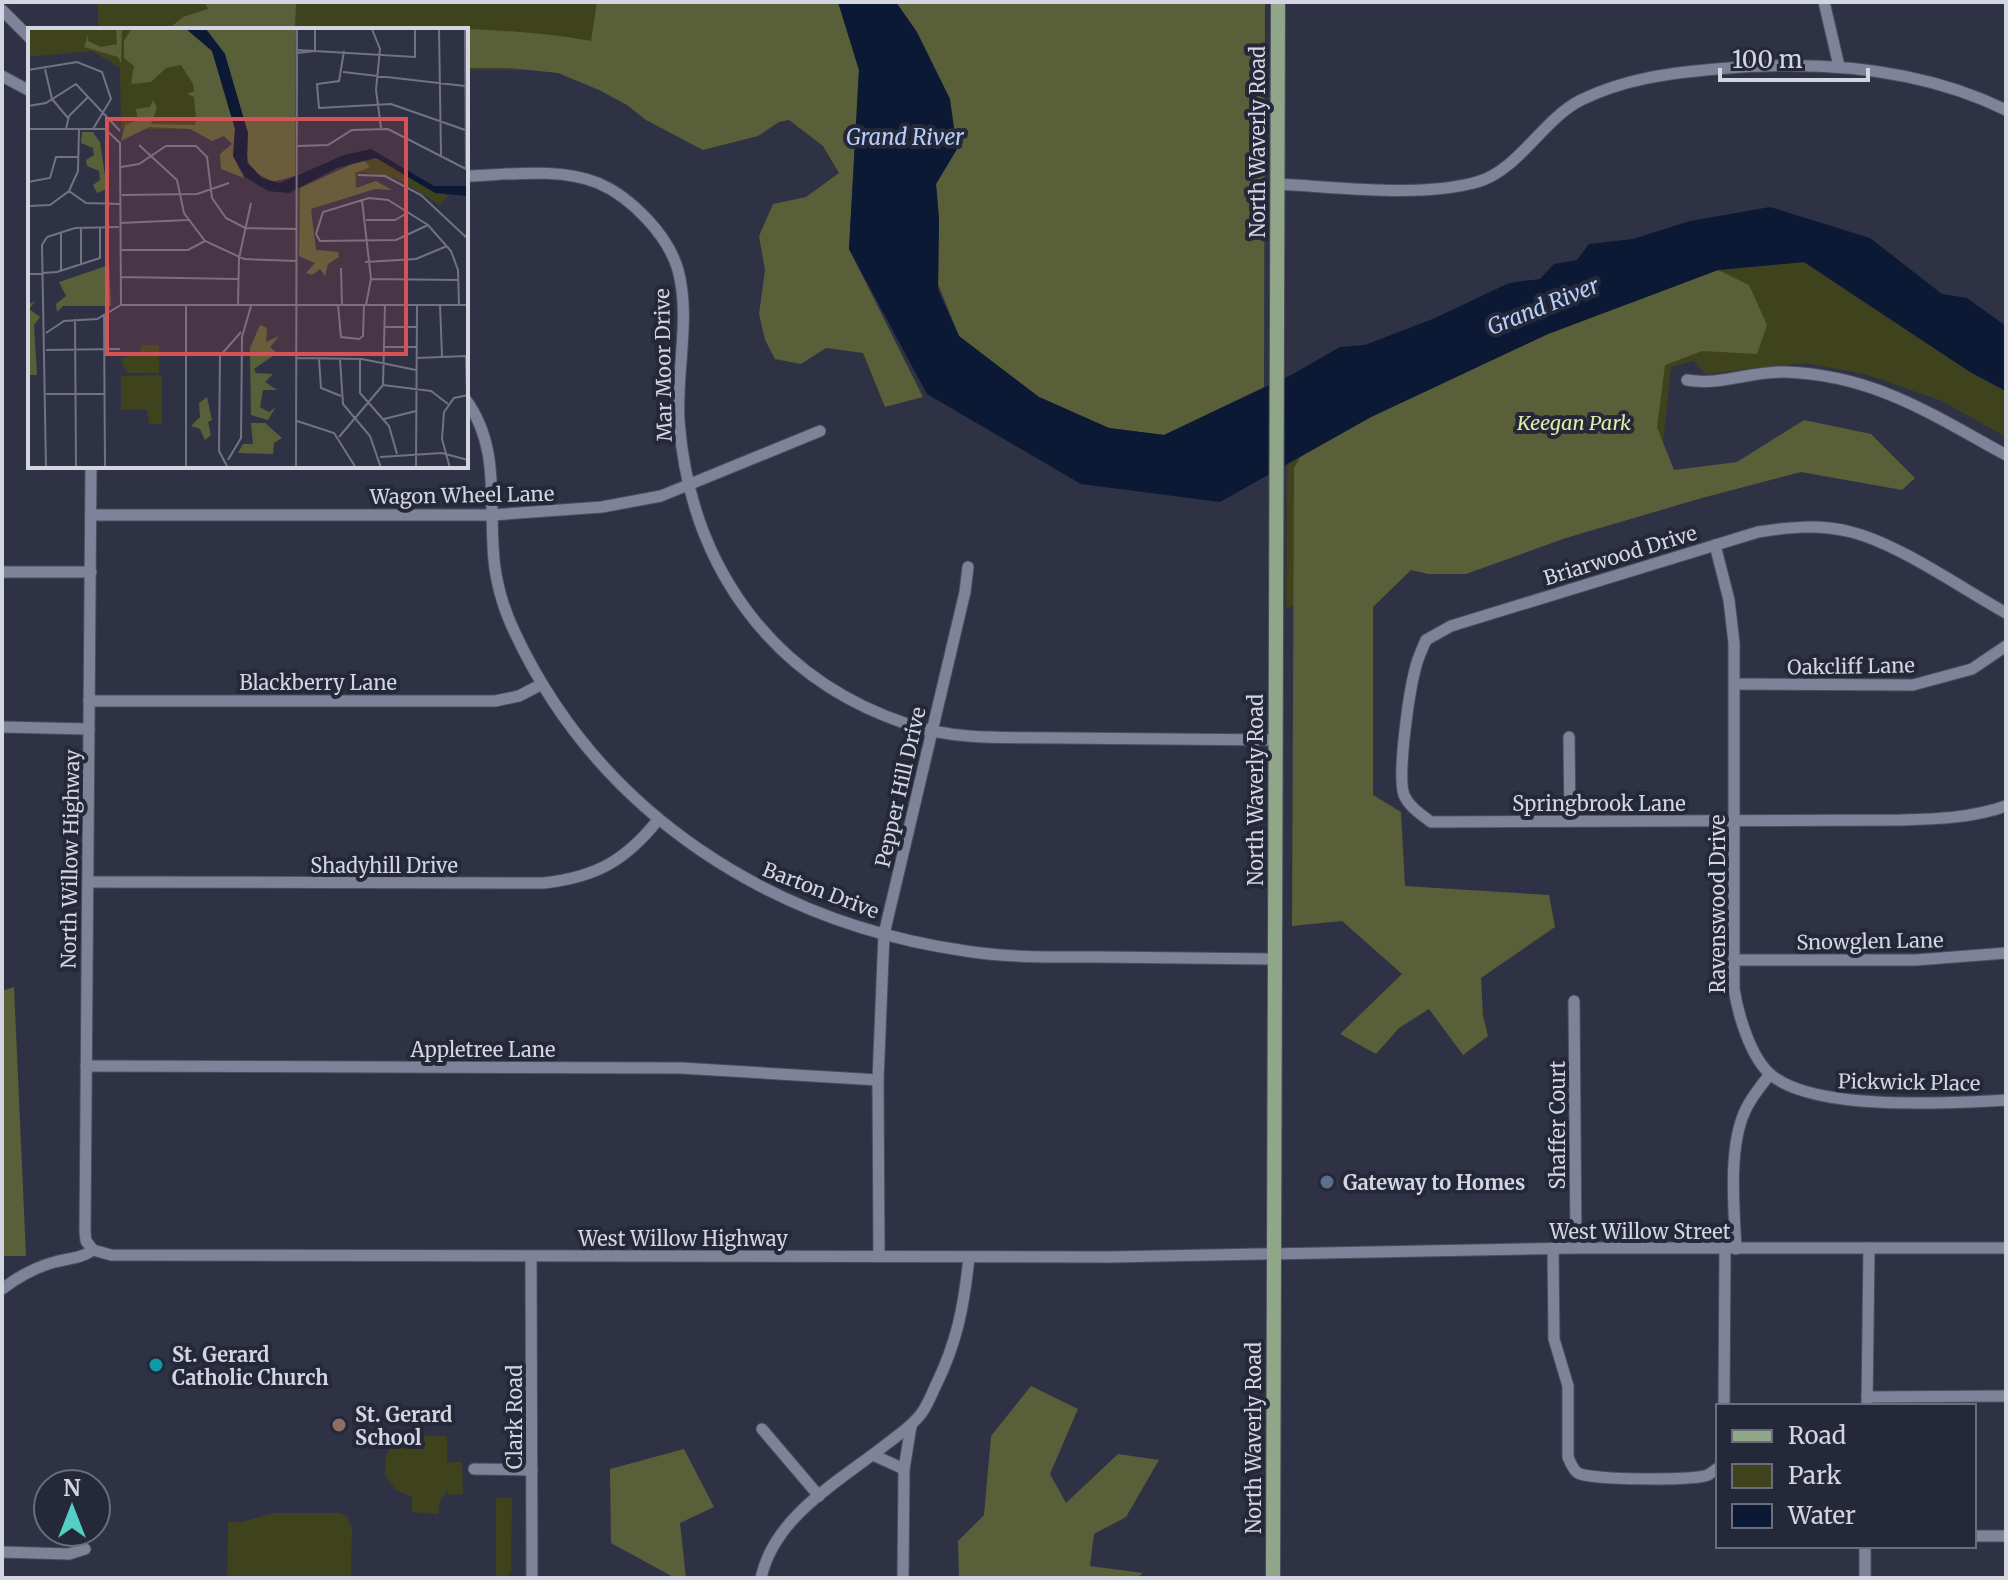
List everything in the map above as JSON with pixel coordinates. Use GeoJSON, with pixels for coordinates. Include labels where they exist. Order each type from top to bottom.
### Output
{"type":"FeatureCollection","features":[{"type":"Feature","properties":{"kind":"main road","name":"North Waverly Road"},"geometry":{"type":"LineString","coordinates":[[1273,1578],[1278,2]]}},
{"type":"Feature","properties":{"kind":"street"},"geometry":{"type":"LineString","coordinates":[[1824,2],[1839,66]]}},
{"type":"Feature","properties":{"kind":"street"},"geometry":{"type":"LineString","coordinates":[[2,10],[28,36]]}},
{"type":"Feature","properties":{"kind":"street"},"geometry":{"type":"LineString","coordinates":[[1278,184],[1394,189],[1471,184],[1503,168],[1578,102],[1622,84],[1674,73],[1743,66],[1839,66],[1913,77],[1967,93],[2006,110]]}},
{"type":"Feature","properties":{"kind":"street"},"geometry":{"type":"LineString","coordinates":[[2,76],[28,90]]}},
{"type":"Feature","properties":{"kind":"street","name":"Mar Moor Drive"},"geometry":{"type":"LineString","coordinates":[[468,176],[553,175],[598,183],[637,211],[666,244],[678,272],[681,296],[678,402],[689,487],[703,532],[740,603],[769,638],[799,667],[844,697],[930,732],[996,737],[1274,740]]}},
{"type":"Feature","properties":{"kind":"street"},"geometry":{"type":"LineString","coordinates":[[1687,380],[1711,382],[1781,372],[1835,376],[1901,397],[2006,455]]}},
{"type":"Feature","properties":{"kind":"street","name":"Barton Drive"},"geometry":{"type":"LineString","coordinates":[[468,404],[483,430],[490,451],[493,547],[500,591],[515,633],[542,684],[595,757],[658,820],[720,866],[783,899],[844,923],[921,944],[1001,955],[1275,959]]}},
{"type":"Feature","properties":{"kind":"street","name":"Wagon Wheel Lane"},"geometry":{"type":"LineString","coordinates":[[91,515],[492,515],[602,507],[661,496],[689,487],[820,431]]}},
{"type":"Feature","properties":{"kind":"street","name":"North Willow Highway"},"geometry":{"type":"LineString","coordinates":[[91,468],[85,1232],[86,1241],[93,1250]]}},
{"type":"Feature","properties":{"kind":"street","name":"Briarwood Drive"},"geometry":{"type":"LineString","coordinates":[[1431,822],[1414,809],[1404,795],[1402,777],[1415,666],[1426,640],[1451,626],[1758,532],[1791,527],[1821,527],[1852,532],[1890,547],[2006,613]]}},
{"type":"Feature","properties":{"kind":"street","name":"Ravenswood Drive"},"geometry":{"type":"LineString","coordinates":[[1715,545],[1729,600],[1735,684],[1734,989],[1742,1024],[1754,1051],[1770,1074]]}},
{"type":"Feature","properties":{"kind":"street","name":"Pepper Hill Drive"},"geometry":{"type":"LineString","coordinates":[[879,1256],[878,1080],[884,934],[965,592],[968,567]]}},
{"type":"Feature","properties":{"kind":"street"},"geometry":{"type":"LineString","coordinates":[[2,572],[91,572]]}},
{"type":"Feature","properties":{"kind":"street","name":"Oakcliff Lane"},"geometry":{"type":"LineString","coordinates":[[1735,684],[1913,685],[1972,669],[2006,646]]}},
{"type":"Feature","properties":{"kind":"street","name":"Blackberry Lane"},"geometry":{"type":"LineString","coordinates":[[89,701],[495,701],[519,696],[542,684]]}},
{"type":"Feature","properties":{"kind":"street"},"geometry":{"type":"LineString","coordinates":[[2,727],[89,729]]}},
{"type":"Feature","properties":{"kind":"street"},"geometry":{"type":"LineString","coordinates":[[1569,737],[1570,821]]}},
{"type":"Feature","properties":{"kind":"street","name":"Springbrook Lane"},"geometry":{"type":"LineString","coordinates":[[1431,822],[1943,819],[2006,806]]}},
{"type":"Feature","properties":{"kind":"street","name":"Shadyhill Drive"},"geometry":{"type":"LineString","coordinates":[[88,882],[566,881],[586,876],[625,855],[658,820]]}},
{"type":"Feature","properties":{"kind":"street","name":"Snowglen Lane"},"geometry":{"type":"LineString","coordinates":[[1734,960],[1916,960],[2006,953]]}},
{"type":"Feature","properties":{"kind":"street","name":"Shaffer Court"},"geometry":{"type":"LineString","coordinates":[[1574,1001],[1576,1248]]}},
{"type":"Feature","properties":{"kind":"street","name":"Appletree Lane"},"geometry":{"type":"LineString","coordinates":[[86,1066],[681,1068],[878,1080]]}},
{"type":"Feature","properties":{"kind":"street"},"geometry":{"type":"LineString","coordinates":[[1724,1404],[1738,1133],[1744,1112],[1770,1074]]}},
{"type":"Feature","properties":{"kind":"street","name":"Pickwick Place"},"geometry":{"type":"LineString","coordinates":[[1770,1074],[1823,1098],[1852,1102],[2006,1100]]}},
{"type":"Feature","properties":{"kind":"street"},"geometry":{"type":"LineString","coordinates":[[1553,1248],[1554,1339],[1568,1386],[1568,1457],[1577,1473],[1602,1478],[1692,1478],[1707,1475],[1716,1469]]}},
{"type":"Feature","properties":{"kind":"street","name":"West Willow Street"},"geometry":{"type":"LineString","coordinates":[[1274,1253],[1553,1248],[2006,1248]]}},
{"type":"Feature","properties":{"kind":"street"},"geometry":{"type":"LineString","coordinates":[[1869,1248],[1867,1402],[2006,1396]]}},
{"type":"Feature","properties":{"kind":"street"},"geometry":{"type":"LineString","coordinates":[[2,1289],[30,1271],[82,1257],[93,1250]]}},
{"type":"Feature","properties":{"kind":"street","name":"West Willow Highway"},"geometry":{"type":"LineString","coordinates":[[93,1250],[111,1255],[531,1257],[1274,1253]]}},
{"type":"Feature","properties":{"kind":"street","name":"Clark Road"},"geometry":{"type":"LineString","coordinates":[[531,1257],[532,1578]]}},
{"type":"Feature","properties":{"kind":"street"},"geometry":{"type":"LineString","coordinates":[[761,1578],[774,1543],[794,1519],[819,1496],[911,1426],[924,1411],[954,1345],[964,1307],[969,1257]]}},
{"type":"Feature","properties":{"kind":"street"},"geometry":{"type":"LineString","coordinates":[[903,1578],[904,1469],[911,1426]]}},
{"type":"Feature","properties":{"kind":"street"},"geometry":{"type":"LineString","coordinates":[[762,1429],[819,1496]]}},
{"type":"Feature","properties":{"kind":"street"},"geometry":{"type":"LineString","coordinates":[[873,1455],[904,1469]]}},
{"type":"Feature","properties":{"kind":"street"},"geometry":{"type":"LineString","coordinates":[[474,1469],[532,1470]]}},
{"type":"Feature","properties":{"kind":"street"},"geometry":{"type":"LineString","coordinates":[[1976,1536],[2006,1536]]}},
{"type":"Feature","properties":{"kind":"street"},"geometry":{"type":"LineString","coordinates":[[1865,1548],[1865,1578]]}},
{"type":"Feature","properties":{"kind":"street"},"geometry":{"type":"LineString","coordinates":[[2,1552],[69,1554],[85,1549]]}},
{"type":"Feature","properties":{"kind":"green space"},"geometry":{"type":"Polygon","coordinates":[[[98,2],[838,2],[859,70],[468,70],[468,28],[98,28],[98,2]]]}},
{"type":"Feature","properties":{"kind":"green space"},"geometry":{"type":"Polygon","coordinates":[[[205,2],[296,2],[295,28],[169,28],[183,17],[208,9],[205,2]]]}},
{"type":"Feature","properties":{"kind":"green space"},"geometry":{"type":"Polygon","coordinates":[[[597,2],[838,2],[859,70],[849,249],[923,397],[885,407],[863,353],[826,348],[801,364],[775,359],[765,340],[759,314],[765,270],[759,236],[773,204],[806,197],[839,173],[823,146],[789,120],[779,122],[758,136],[703,150],[646,120],[627,105],[599,90],[558,73],[468,68],[468,30],[591,41],[597,2]]]}},
{"type":"Feature","properties":{"kind":"green space"},"geometry":{"type":"Polygon","coordinates":[[[896,2],[1265,2],[1264,387],[1164,435],[1109,428],[1039,397],[959,336],[938,284],[936,184],[957,149],[896,2]]]}},
{"type":"Feature","properties":{"kind":"green space","name":"Keegan Park"},"geometry":{"type":"Polygon","coordinates":[[[1804,262],[1970,372],[2006,392],[2006,437],[1942,401],[1865,374],[1804,363],[1706,374],[1693,361],[1671,367],[1658,491],[1286,608],[1287,464],[1371,417],[1718,270],[1804,262]]]}},
{"type":"Feature","properties":{"kind":"green space"},"geometry":{"type":"Polygon","coordinates":[[[1718,270],[1749,285],[1767,325],[1757,354],[1702,351],[1665,365],[1657,427],[1674,470],[1737,462],[1804,420],[1871,434],[1915,478],[1902,490],[1801,472],[1566,538],[1466,574],[1428,574],[1411,570],[1373,607],[1373,795],[1401,812],[1405,886],[1549,895],[1555,927],[1481,978],[1483,1016],[1488,1036],[1463,1055],[1429,1009],[1399,1028],[1376,1054],[1340,1034],[1402,974],[1342,921],[1292,926],[1294,468],[1300,457],[1371,417],[1548,334],[1718,270]]]}},
{"type":"Feature","properties":{"kind":"green space"},"geometry":{"type":"Polygon","coordinates":[[[14,987],[26,1256],[2,1256],[2,991],[14,987]]]}},
{"type":"Feature","properties":{"kind":"green space"},"geometry":{"type":"Polygon","coordinates":[[[1031,1386],[1078,1409],[1050,1474],[1066,1503],[1118,1454],[1159,1460],[1126,1517],[1094,1534],[1090,1566],[1143,1573],[1136,1578],[959,1578],[958,1541],[984,1515],[991,1436],[1031,1386]]]}},
{"type":"Feature","properties":{"kind":"green space"},"geometry":{"type":"Polygon","coordinates":[[[411,1436],[447,1436],[447,1462],[462,1462],[463,1494],[448,1495],[447,1488],[438,1514],[412,1512],[412,1497],[396,1490],[385,1476],[386,1457],[392,1443],[411,1436]]]}},
{"type":"Feature","properties":{"kind":"green space"},"geometry":{"type":"Polygon","coordinates":[[[684,1449],[714,1507],[680,1523],[686,1578],[675,1578],[611,1543],[610,1469],[684,1449]]]}},
{"type":"Feature","properties":{"kind":"green space"},"geometry":{"type":"Polygon","coordinates":[[[496,1498],[512,1498],[511,1572],[506,1578],[496,1578],[496,1498]]]}},
{"type":"Feature","properties":{"kind":"green space"},"geometry":{"type":"Polygon","coordinates":[[[274,1513],[341,1513],[349,1519],[352,1525],[351,1578],[227,1578],[228,1522],[241,1522],[274,1513]]]}},
{"type":"Feature","properties":{"kind":"water","name":"Grand River"},"geometry":{"type":"Polygon","coordinates":[[[838,2],[896,2],[917,32],[950,99],[957,149],[936,184],[938,290],[959,336],[1039,397],[1109,428],[1164,435],[1293,374],[1340,347],[1365,345],[1435,318],[1509,283],[1540,279],[1554,264],[1577,260],[1589,244],[1633,239],[1690,221],[1770,207],[1870,238],[1942,294],[1967,298],[2006,326],[2006,391],[1970,372],[1804,262],[1718,270],[1548,334],[1371,417],[1220,502],[1081,484],[927,394],[849,249],[859,70],[838,2]]]}},
{"type":"Feature","properties":{"kind":"place","name":"Gateway to Homes"},"geometry":{"type":"Point","coordinates":[1327,1182]}},
{"type":"Feature","properties":{"kind":"place","name":"St. Gerard Catholic Church"},"geometry":{"type":"Point","coordinates":[156,1365]}},
{"type":"Feature","properties":{"kind":"place","name":"St. Gerard School"},"geometry":{"type":"Point","coordinates":[339,1425]}}]}
